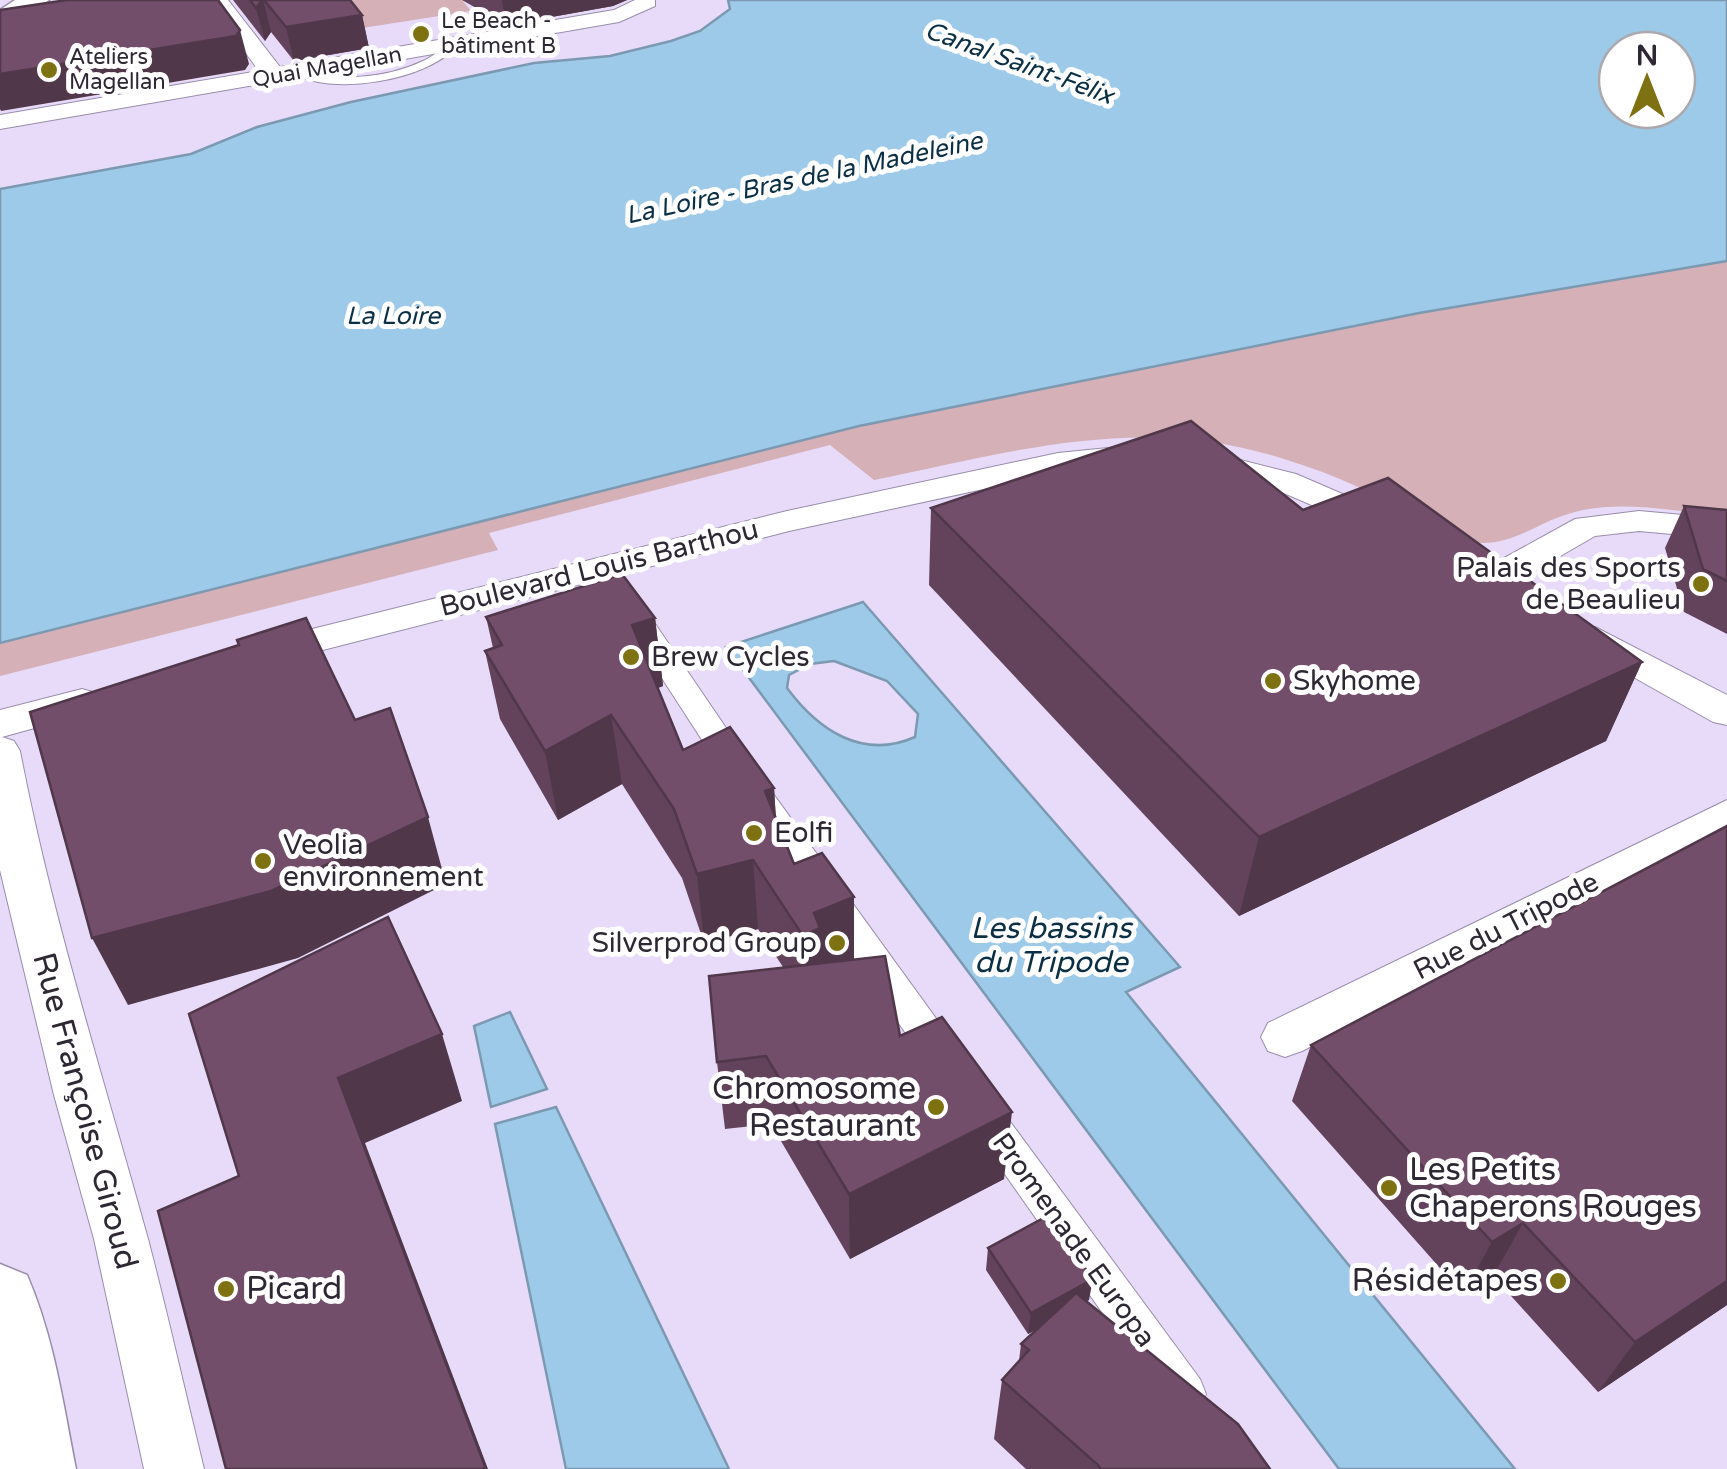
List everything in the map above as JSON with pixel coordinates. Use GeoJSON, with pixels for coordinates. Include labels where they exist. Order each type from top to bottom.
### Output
{"type":"FeatureCollection","features":[{"type":"Feature","properties":{"kind":"main road"},"geometry":{"type":"LineString","coordinates":[[0,5],[8,0]]}},
{"type":"Feature","properties":{"kind":"main road"},"geometry":{"type":"LineString","coordinates":[[0,23],[35,0]]}},
{"type":"Feature","properties":{"kind":"main road"},"geometry":{"type":"LineString","coordinates":[[0,1300],[14,1346],[35,1469]]}},
{"type":"Feature","properties":{"kind":"street"},"geometry":{"type":"LineString","coordinates":[[217,0],[286,74]]}},
{"type":"Feature","properties":{"kind":"street","name":"Quai Magellan"},"geometry":{"type":"LineString","coordinates":[[0,122],[636,12],[645,6],[645,0]]}},
{"type":"Feature","properties":{"kind":"street","name":"Boulevard Louis Barthou"},"geometry":{"type":"LineString","coordinates":[[225,664],[787,521],[1069,461],[1144,456],[1206,461],[1308,490],[1407,537]]}},
{"type":"Feature","properties":{"kind":"street"},"geometry":{"type":"LineString","coordinates":[[1524,600],[1474,572],[1587,526],[1638,521],[1727,529]]}},
{"type":"Feature","properties":{"kind":"street","name":"Promenade Europa"},"geometry":{"type":"LineString","coordinates":[[604,566],[726,752],[1205,1423]]}},
{"type":"Feature","properties":{"kind":"street"},"geometry":{"type":"LineString","coordinates":[[1558,619],[1727,712]]}},
{"type":"Feature","properties":{"kind":"street"},"geometry":{"type":"LineString","coordinates":[[0,724],[112,694]]}},
{"type":"Feature","properties":{"kind":"street","name":"Rue Françoise Giroud"},"geometry":{"type":"LineString","coordinates":[[0,752],[20,863],[78,1095],[121,1238],[174,1469]]}},
{"type":"Feature","properties":{"kind":"street","name":"Rue du Tripode"},"geometry":{"type":"LineString","coordinates":[[1285,1037],[1727,815]]}},
{"type":"Feature","properties":{"kind":"shaded area"},"geometry":{"type":"Polygon","coordinates":[[[319,0],[462,0],[471,11],[356,29],[319,0]]]}},
{"type":"Feature","properties":{"kind":"shaded area"},"geometry":{"type":"Polygon","coordinates":[[[1727,261],[1727,516],[1647,508],[1587,509],[1516,536],[1482,543],[1433,530],[1331,475],[1233,446],[1181,439],[1080,441],[874,480],[830,445],[489,533],[498,550],[0,676],[0,643],[859,426],[1419,313],[1727,261]]]}},
{"type":"Feature","properties":{"kind":"water","name":"La Loire"},"geometry":{"type":"Polygon","coordinates":[[[728,0],[1727,0],[1727,261],[1419,313],[859,426],[0,643],[0,189],[191,154],[257,127],[351,102],[534,63],[610,56],[700,31],[730,9],[728,0]]]}},
{"type":"Feature","properties":{"kind":"water","name":"Les bassins du Tripode"},"geometry":{"type":"Polygon","coordinates":[[[863,602],[1180,967],[1126,992],[1515,1469],[1339,1469],[726,647],[863,602]],[[834,661],[810,664],[789,675],[787,688],[828,728],[860,743],[878,745],[915,737],[918,714],[887,681],[834,661]]]}},
{"type":"Feature","properties":{"kind":"water"},"geometry":{"type":"Polygon","coordinates":[[[510,1012],[547,1089],[491,1107],[474,1026],[510,1012]]]}},
{"type":"Feature","properties":{"kind":"water"},"geometry":{"type":"Polygon","coordinates":[[[556,1107],[729,1469],[566,1469],[495,1124],[556,1107]]]}},
{"type":"Feature","properties":{"kind":"building"},"geometry":{"type":"Polygon","coordinates":[[[67,0],[218,0],[240,30],[236,36],[0,74],[0,10],[67,0]]]}},
{"type":"Feature","properties":{"kind":"building"},"geometry":{"type":"Polygon","coordinates":[[[264,0],[350,0],[362,15],[286,27],[264,0]]]}},
{"type":"Feature","properties":{"kind":"building","name":"Skyhome"},"geometry":{"type":"Polygon","coordinates":[[[1191,421],[1303,510],[1388,478],[1642,662],[1259,837],[931,508],[1191,421]]]}},
{"type":"Feature","properties":{"kind":"building"},"geometry":{"type":"Polygon","coordinates":[[[1684,506],[1727,510],[1727,581],[1703,569],[1684,506]]]}},
{"type":"Feature","properties":{"kind":"building"},"geometry":{"type":"Polygon","coordinates":[[[622,574],[655,618],[632,625],[683,750],[730,727],[774,788],[765,791],[794,864],[822,853],[854,897],[814,913],[820,928],[803,936],[753,860],[697,874],[674,809],[611,715],[545,751],[485,651],[502,645],[486,617],[622,574]]]}},
{"type":"Feature","properties":{"kind":"building"},"geometry":{"type":"Polygon","coordinates":[[[306,618],[355,720],[390,708],[428,817],[271,891],[92,938],[30,712],[239,645],[237,640],[306,618]]]}},
{"type":"Feature","properties":{"kind":"building"},"geometry":{"type":"Polygon","coordinates":[[[1727,826],[1727,1281],[1635,1342],[1523,1223],[1492,1242],[1311,1045],[1727,826]]]}},
{"type":"Feature","properties":{"kind":"building"},"geometry":{"type":"Polygon","coordinates":[[[388,917],[442,1034],[338,1078],[486,1469],[226,1469],[158,1211],[239,1176],[189,1014],[388,917]]]}},
{"type":"Feature","properties":{"kind":"building"},"geometry":{"type":"Polygon","coordinates":[[[885,956],[900,1036],[942,1017],[1012,1112],[849,1194],[766,1056],[717,1062],[709,976],[885,956]]]}},
{"type":"Feature","properties":{"kind":"building"},"geometry":{"type":"Polygon","coordinates":[[[1047,1216],[1093,1279],[1031,1313],[988,1248],[1047,1216]]]}},
{"type":"Feature","properties":{"kind":"building"},"geometry":{"type":"Polygon","coordinates":[[[1076,1293],[1238,1424],[1270,1469],[1101,1469],[1002,1380],[1029,1350],[1021,1344],[1076,1293]]]}},
{"type":"Feature","properties":{"kind":"place","name":"Le Beach - bâtiment B"},"geometry":{"type":"Point","coordinates":[421,34]}},
{"type":"Feature","properties":{"kind":"place","name":"Ateliers Magellan"},"geometry":{"type":"Point","coordinates":[49,70]}},
{"type":"Feature","properties":{"kind":"place","name":"Palais des Sports de Beaulieu"},"geometry":{"type":"Point","coordinates":[1701,584]}},
{"type":"Feature","properties":{"kind":"place","name":"Brew Cycles"},"geometry":{"type":"Point","coordinates":[631,657]}},
{"type":"Feature","properties":{"kind":"place","name":"Skyhome"},"geometry":{"type":"Point","coordinates":[1273,681]}},
{"type":"Feature","properties":{"kind":"place","name":"Eolfi"},"geometry":{"type":"Point","coordinates":[754,833]}},
{"type":"Feature","properties":{"kind":"place","name":"Veolia environnement"},"geometry":{"type":"Point","coordinates":[263,861]}},
{"type":"Feature","properties":{"kind":"place","name":"Silverprod Group"},"geometry":{"type":"Point","coordinates":[837,943]}},
{"type":"Feature","properties":{"kind":"place","name":"Chromosome Restaurant"},"geometry":{"type":"Point","coordinates":[936,1107]}},
{"type":"Feature","properties":{"kind":"place","name":"Les Petits Chaperons Rouges"},"geometry":{"type":"Point","coordinates":[1389,1188]}},
{"type":"Feature","properties":{"kind":"place","name":"Résidétapes"},"geometry":{"type":"Point","coordinates":[1558,1281]}},
{"type":"Feature","properties":{"kind":"place","name":"Picard"},"geometry":{"type":"Point","coordinates":[226,1289]}},
{"type":"Feature","properties":{"kind":"water label","name":"Canal Saint-Félix"},"geometry":{"type":"Point","coordinates":[1019,63]}},
{"type":"Feature","properties":{"kind":"water label","name":"La Loire - Bras de la Madeleine"},"geometry":{"type":"Point","coordinates":[804,178]}}]}
